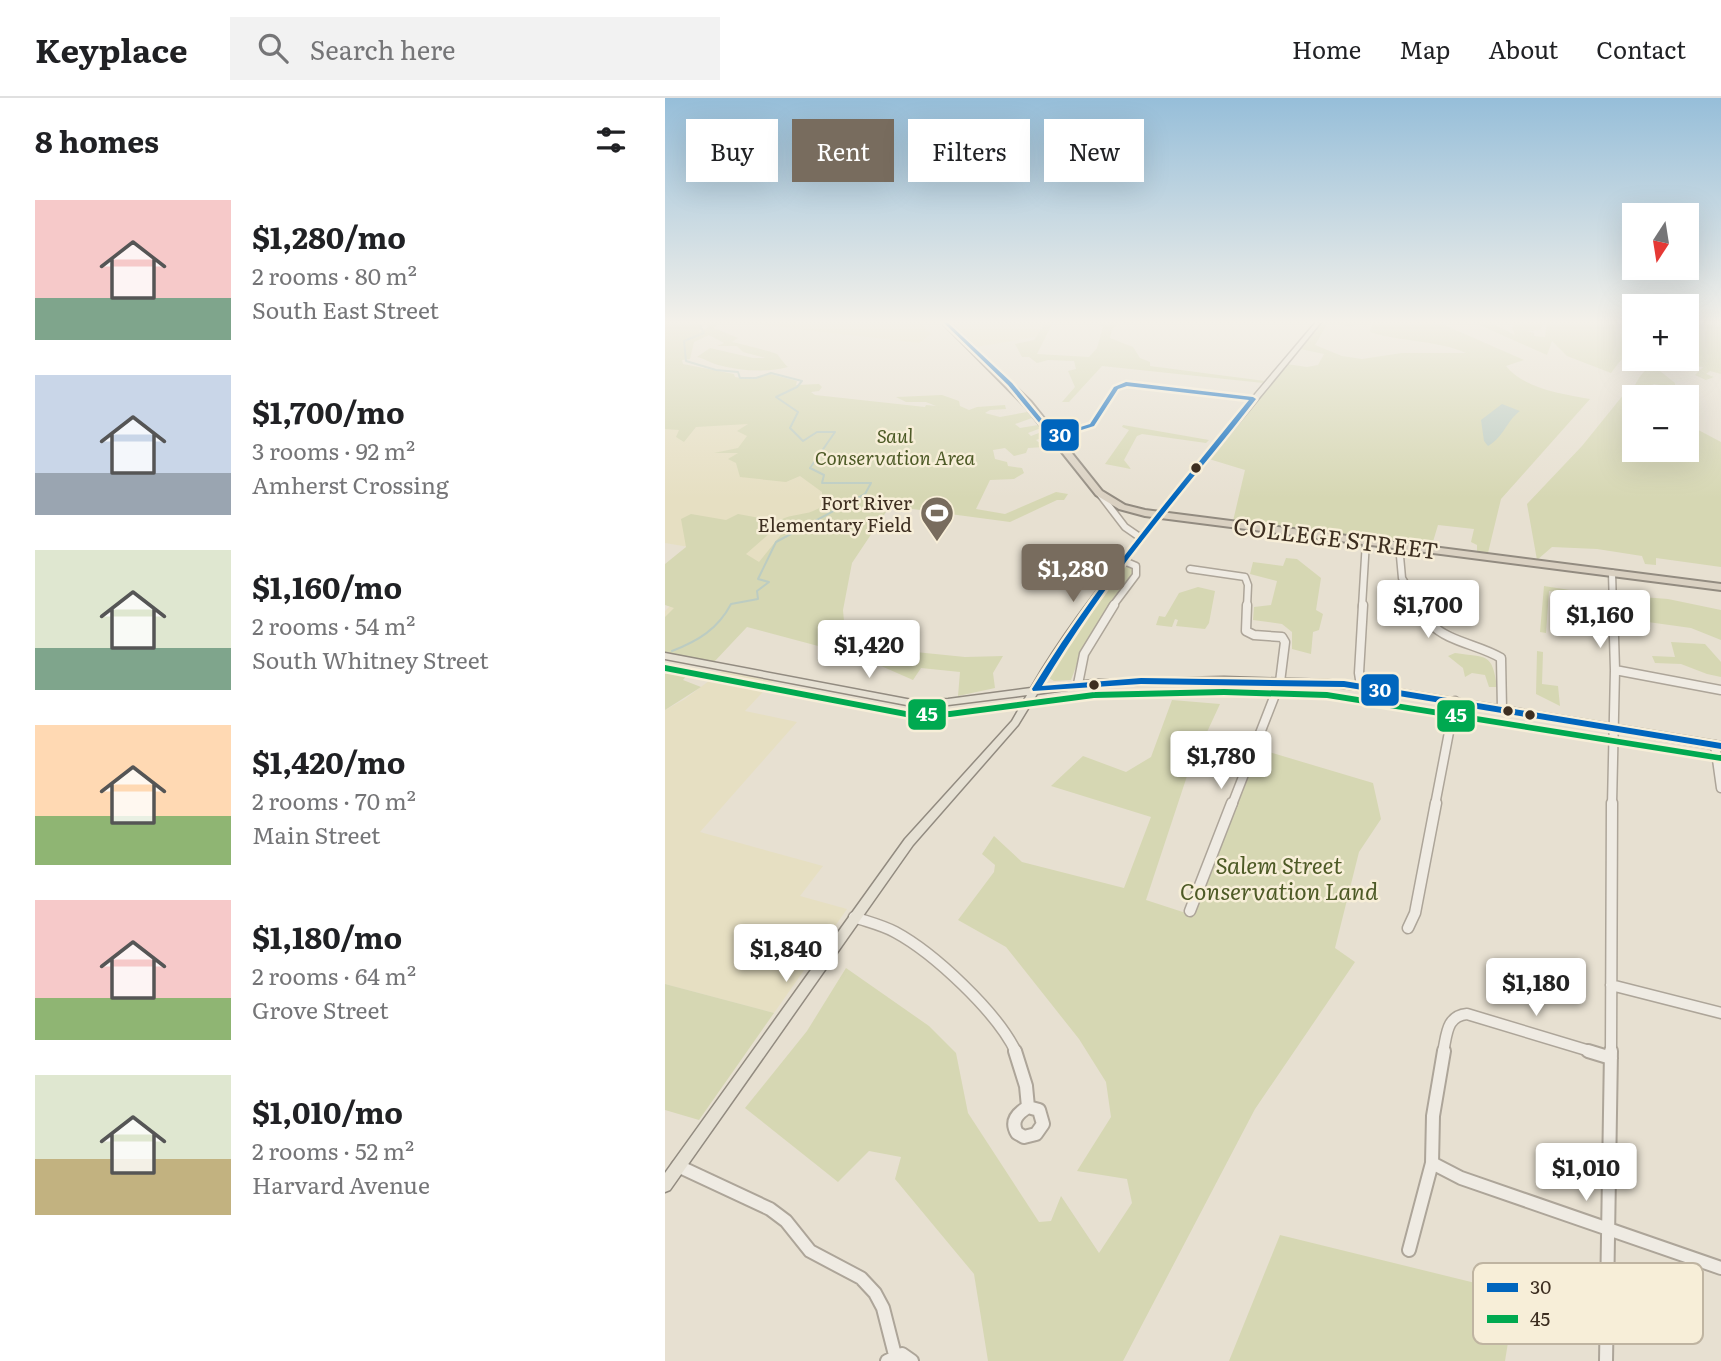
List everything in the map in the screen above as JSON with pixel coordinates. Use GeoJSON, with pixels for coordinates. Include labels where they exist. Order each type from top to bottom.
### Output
{"type":"FeatureCollection","features":[{"type":"Feature","properties":{"kind":"highway"},"geometry":{"type":"LineString","coordinates":[[1005,381],[1030,406],[1099,493]]}},
{"type":"Feature","properties":{"kind":"highway","name":"COLLEGE STREET"},"geometry":{"type":"LineString","coordinates":[[1099,493],[1122,507],[1159,514],[1721,587]]}},
{"type":"Feature","properties":{"kind":"main road"},"geometry":{"type":"LineString","coordinates":[[665,1185],[916,833],[1015,723],[1054,656],[1141,538],[1269,381]]}},
{"type":"Feature","properties":{"kind":"main road"},"geometry":{"type":"LineString","coordinates":[[665,656],[912,703],[948,702],[1078,684],[1141,681],[1280,682],[1361,686],[1718,745]]}},
{"type":"Feature","properties":{"kind":"street"},"geometry":{"type":"LineString","coordinates":[[1099,493],[1125,527],[1141,538]]}},
{"type":"Feature","properties":{"kind":"street"},"geometry":{"type":"LineString","coordinates":[[1361,686],[1359,673],[1366,541]]}},
{"type":"Feature","properties":{"kind":"street"},"geometry":{"type":"LineString","coordinates":[[1399,545],[1399,569],[1403,582],[1434,627],[1487,649],[1501,658],[1503,709]]}},
{"type":"Feature","properties":{"kind":"street"},"geometry":{"type":"LineString","coordinates":[[1078,684],[1079,666],[1086,646],[1137,570],[1136,566],[1124,561]]}},
{"type":"Feature","properties":{"kind":"street"},"geometry":{"type":"LineString","coordinates":[[1190,569],[1237,574],[1247,580],[1246,631],[1254,635],[1285,639],[1280,682],[1190,911]]}},
{"type":"Feature","properties":{"kind":"street"},"geometry":{"type":"LineString","coordinates":[[1607,1263],[1611,1058],[1609,899],[1615,670],[1612,573]]}},
{"type":"Feature","properties":{"kind":"street"},"geometry":{"type":"LineString","coordinates":[[1615,670],[1721,690]]}},
{"type":"Feature","properties":{"kind":"street"},"geometry":{"type":"LineString","coordinates":[[1408,928],[1415,913],[1455,701]]}},
{"type":"Feature","properties":{"kind":"street"},"geometry":{"type":"LineString","coordinates":[[1718,745],[1721,788]]}},
{"type":"Feature","properties":{"kind":"street"},"geometry":{"type":"LineString","coordinates":[[854,917],[901,935],[982,1003],[1006,1035],[1018,1057],[1027,1086],[1028,1107]]}},
{"type":"Feature","properties":{"kind":"street"},"geometry":{"type":"LineString","coordinates":[[1611,985],[1721,1013]]}},
{"type":"Feature","properties":{"kind":"street"},"geometry":{"type":"LineString","coordinates":[[1611,1058],[1481,1017],[1459,1014],[1449,1024],[1444,1050],[1429,1152],[1432,1163],[1437,1168],[1461,1178],[1721,1268]]}},
{"type":"Feature","properties":{"kind":"street"},"geometry":{"type":"LineString","coordinates":[[1409,1250],[1432,1163]]}},
{"type":"Feature","properties":{"kind":"street"},"geometry":{"type":"LineString","coordinates":[[678,1166],[770,1209],[786,1221],[810,1251],[861,1278],[883,1308],[891,1358],[905,1355],[912,1361]]}},
{"type":"Feature","properties":{"kind":"shaded area"},"geometry":{"type":"Polygon","coordinates":[[[665,381],[700,381],[788,391],[890,493],[774,548],[665,652],[665,611],[671,605],[665,574],[689,547],[665,543],[665,381]]]}},
{"type":"Feature","properties":{"kind":"shaded area"},"geometry":{"type":"Polygon","coordinates":[[[1502,404],[1520,411],[1488,446],[1484,441],[1481,420],[1502,404]]]}},
{"type":"Feature","properties":{"kind":"shaded area"},"geometry":{"type":"Polygon","coordinates":[[[722,671],[773,681],[745,711],[797,722],[700,832],[823,866],[800,896],[847,909],[774,1013],[665,984],[665,710],[685,699],[722,671]]]}},
{"type":"Feature","properties":{"kind":"green space","name":"Saul Conservation Area"},"geometry":{"type":"Polygon","coordinates":[[[665,381],[797,381],[796,385],[819,384],[822,387],[819,391],[811,392],[815,395],[925,407],[936,406],[926,402],[906,402],[896,397],[942,395],[959,401],[960,406],[969,410],[1005,405],[1006,409],[985,413],[1000,417],[1027,412],[1032,418],[1015,424],[1020,428],[1038,425],[1041,428],[1028,433],[1031,436],[1044,431],[1047,436],[1036,440],[1044,447],[1028,448],[1026,453],[1014,456],[1005,448],[993,450],[995,459],[1007,462],[1008,466],[1022,468],[1024,473],[1014,479],[990,480],[976,509],[1005,514],[1056,492],[1068,494],[1064,500],[1057,500],[1010,522],[890,506],[852,563],[843,610],[845,633],[866,647],[965,657],[1003,656],[993,673],[995,688],[958,696],[960,672],[921,668],[913,680],[863,658],[747,627],[714,662],[665,652],[665,617],[674,608],[665,605],[665,564],[686,547],[681,519],[691,514],[726,520],[738,514],[766,519],[771,532],[746,554],[759,562],[784,531],[779,521],[822,506],[822,492],[800,476],[786,482],[740,477],[736,463],[728,459],[738,453],[714,453],[738,448],[747,436],[737,431],[748,424],[696,427],[684,442],[676,437],[679,430],[665,429],[665,381]]]}},
{"type":"Feature","properties":{"kind":"green space"},"geometry":{"type":"Polygon","coordinates":[[[1072,381],[1088,381],[1069,402],[1062,402],[1075,387],[1072,381]]]}},
{"type":"Feature","properties":{"kind":"green space"},"geometry":{"type":"Polygon","coordinates":[[[1272,381],[1525,381],[1545,389],[1590,399],[1501,499],[1488,553],[1477,551],[1477,545],[1471,542],[1474,529],[1438,525],[1432,545],[1233,521],[1245,470],[1209,459],[1272,381]]]}},
{"type":"Feature","properties":{"kind":"green space"},"geometry":{"type":"Polygon","coordinates":[[[1637,381],[1672,381],[1675,385],[1661,385],[1635,385],[1637,381]]]}},
{"type":"Feature","properties":{"kind":"green space"},"geometry":{"type":"Polygon","coordinates":[[[1622,396],[1622,462],[1699,462],[1699,430],[1721,442],[1721,567],[1656,558],[1656,565],[1645,564],[1642,556],[1597,549],[1552,547],[1537,560],[1527,504],[1582,446],[1622,396]]]}},
{"type":"Feature","properties":{"kind":"green space"},"geometry":{"type":"Polygon","coordinates":[[[1123,425],[1209,440],[1206,443],[1142,434],[1137,436],[1124,460],[1131,469],[1105,464],[1129,430],[1122,427],[1123,425]]]}},
{"type":"Feature","properties":{"kind":"green space"},"geometry":{"type":"Polygon","coordinates":[[[1286,558],[1297,559],[1321,578],[1316,610],[1323,614],[1319,630],[1313,632],[1311,654],[1292,649],[1292,632],[1282,624],[1253,620],[1254,607],[1271,605],[1277,581],[1250,574],[1253,562],[1283,566],[1286,558]]]}},
{"type":"Feature","properties":{"kind":"green space"},"geometry":{"type":"Polygon","coordinates":[[[1126,565],[1133,567],[1134,575],[1083,648],[1071,680],[1054,681],[1049,678],[1049,673],[1126,565]]]}},
{"type":"Feature","properties":{"kind":"green space"},"geometry":{"type":"Polygon","coordinates":[[[1544,586],[1608,596],[1608,600],[1549,591],[1546,633],[1540,632],[1544,586]]]}},
{"type":"Feature","properties":{"kind":"green space"},"geometry":{"type":"Polygon","coordinates":[[[1198,587],[1215,591],[1209,623],[1205,629],[1176,626],[1178,620],[1175,619],[1172,627],[1156,625],[1159,616],[1165,617],[1179,593],[1198,587]]]}},
{"type":"Feature","properties":{"kind":"green space"},"geometry":{"type":"Polygon","coordinates":[[[1617,595],[1668,599],[1721,610],[1721,640],[1691,628],[1619,618],[1617,595]]]}},
{"type":"Feature","properties":{"kind":"green space"},"geometry":{"type":"Polygon","coordinates":[[[1671,642],[1705,644],[1721,662],[1721,677],[1681,664],[1655,663],[1652,656],[1675,657],[1671,642]]]}},
{"type":"Feature","properties":{"kind":"green space"},"geometry":{"type":"Polygon","coordinates":[[[1537,651],[1543,652],[1542,684],[1558,686],[1560,706],[1536,694],[1537,651]]]}},
{"type":"Feature","properties":{"kind":"green space"},"geometry":{"type":"Polygon","coordinates":[[[1455,653],[1481,657],[1490,662],[1497,687],[1489,687],[1485,675],[1472,673],[1465,677],[1463,668],[1448,656],[1455,653]]]}},
{"type":"Feature","properties":{"kind":"green space"},"geometry":{"type":"Polygon","coordinates":[[[679,668],[692,669],[683,680],[701,687],[665,710],[665,674],[679,668]]]}},
{"type":"Feature","properties":{"kind":"green space","name":"Salem Street Conservation Land"},"geometry":{"type":"Polygon","coordinates":[[[1172,700],[1220,704],[1188,773],[1146,900],[1192,915],[1259,749],[1373,783],[1381,819],[1359,852],[1335,948],[1355,962],[1255,1109],[1123,1361],[988,1361],[974,1274],[895,1179],[901,1157],[869,1151],[838,1182],[745,1108],[807,1031],[846,968],[929,1026],[956,1053],[968,1113],[1039,1222],[1051,1221],[1061,1196],[1099,1253],[1132,1203],[1127,1179],[1077,1171],[1111,1117],[1106,1082],[1079,1039],[1006,947],[958,920],[994,872],[995,865],[982,854],[994,836],[1022,862],[1124,888],[1151,817],[1051,786],[1083,756],[1126,772],[1151,757],[1172,700]]]}},
{"type":"Feature","properties":{"kind":"green space"},"geometry":{"type":"Polygon","coordinates":[[[665,984],[774,1013],[699,1120],[665,1110],[665,984]]]}},
{"type":"Feature","properties":{"kind":"green space"},"geometry":{"type":"Polygon","coordinates":[[[1280,1235],[1473,1282],[1473,1344],[1508,1344],[1505,1361],[1229,1361],[1280,1235]]]}},
{"type":"Feature","properties":{"kind":"waterway"},"geometry":{"type":"LineString","coordinates":[[672,651],[706,633],[720,620],[731,604],[758,599],[757,591],[769,582],[758,579],[776,542],[865,494],[871,483],[822,483],[824,475],[810,468],[835,432],[817,432],[803,441],[790,428],[798,412],[776,397],[797,387],[802,381]]}},
{"type":"Feature","properties":{"kind":"transit line","name":"30"},"geometry":{"type":"LineString","coordinates":[[1007,381],[1054,437]]}},
{"type":"Feature","properties":{"kind":"transit line","name":"30"},"geometry":{"type":"LineString","coordinates":[[1054,437],[1092,425],[1116,388],[1126,384],[1253,399]]}},
{"type":"Feature","properties":{"kind":"transit line","name":"30"},"geometry":{"type":"LineString","coordinates":[[1036,689],[1112,576],[1253,399]]}},
{"type":"Feature","properties":{"kind":"transit line","name":"45"},"geometry":{"type":"LineString","coordinates":[[665,668],[911,715],[950,714],[1094,695],[1224,692],[1327,695],[1719,758]]}},
{"type":"Feature","properties":{"kind":"transit line","name":"30"},"geometry":{"type":"LineString","coordinates":[[1036,689],[1141,681],[1344,684],[1721,746]]}},
{"type":"Feature","properties":{"kind":"place","name":"Fort River Elementary Field"},"geometry":{"type":"Point","coordinates":[937,543]}}]}
